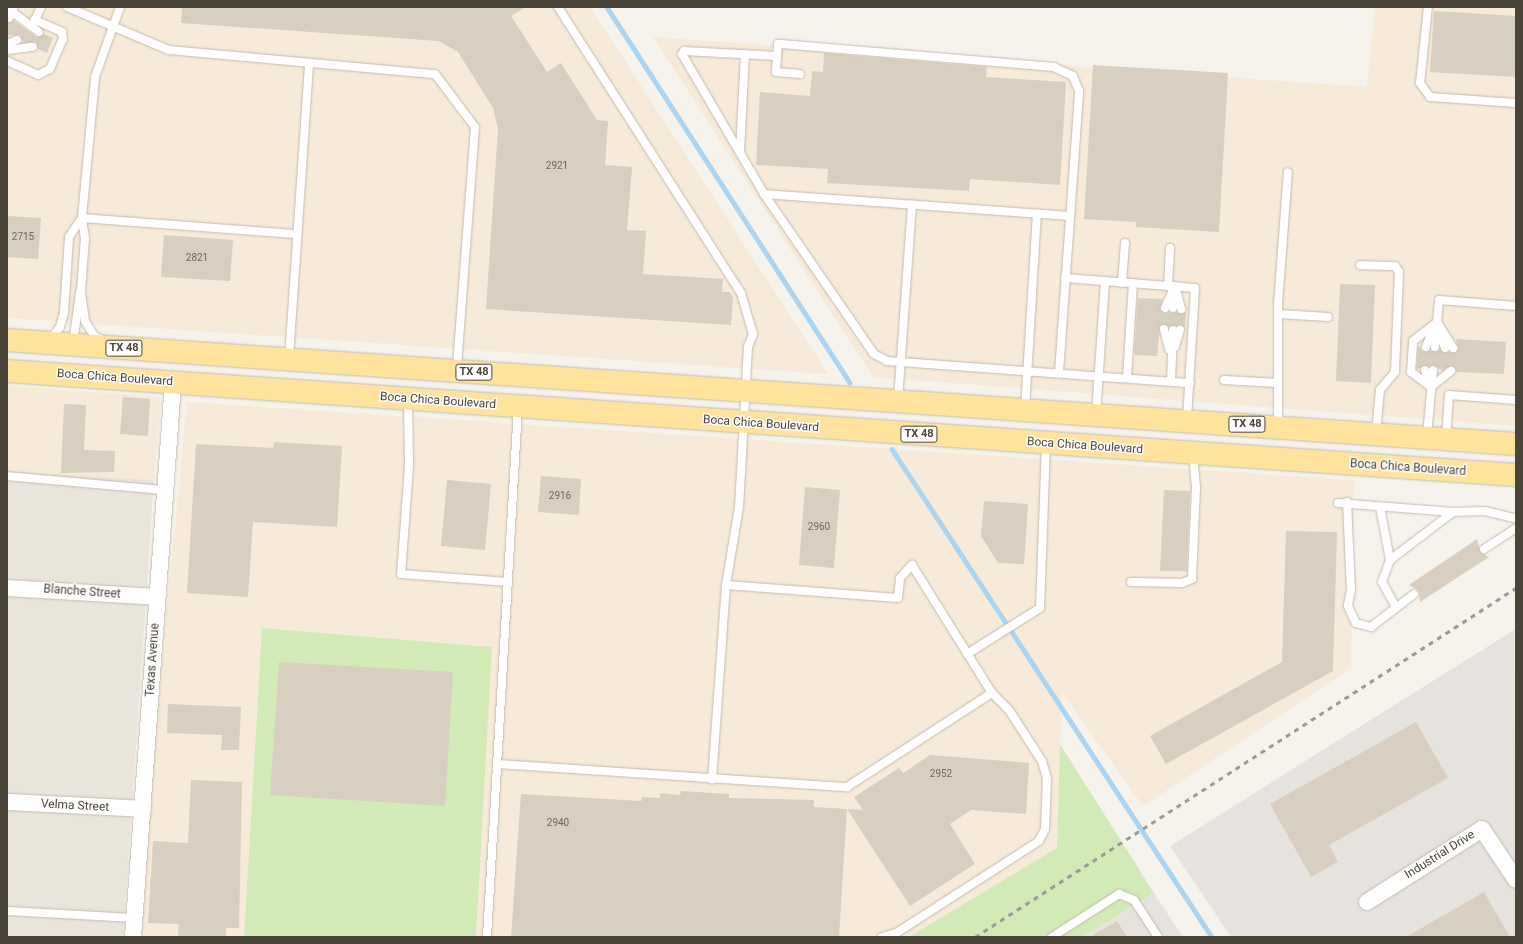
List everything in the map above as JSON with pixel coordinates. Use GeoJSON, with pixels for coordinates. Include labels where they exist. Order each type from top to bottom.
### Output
{"type":"FeatureCollection","features":[{"type":"Feature","properties":{"kind":"main road","name":"TX 48"},"geometry":{"type":"LineString","coordinates":[[7,340],[1278,426],[1516,444]]}},
{"type":"Feature","properties":{"kind":"main road","name":"Boca Chica Boulevard"},"geometry":{"type":"LineString","coordinates":[[7,371],[1516,475]]}},
{"type":"Feature","properties":{"kind":"street","name":"Texas Avenue"},"geometry":{"type":"LineString","coordinates":[[133,937],[143,810],[156,597],[173,382]]}},
{"type":"Feature","properties":{"kind":"street","name":"Blanche Street"},"geometry":{"type":"LineString","coordinates":[[7,588],[156,597]]}},
{"type":"Feature","properties":{"kind":"street","name":"Velma Street"},"geometry":{"type":"LineString","coordinates":[[7,802],[143,810]]}},
{"type":"Feature","properties":{"kind":"street","name":"Industrial Drive"},"geometry":{"type":"LineString","coordinates":[[1367,902],[1482,829],[1516,880]]}},
{"type":"Feature","properties":{"kind":"lane"},"geometry":{"type":"LineString","coordinates":[[35,20],[41,7]]}},
{"type":"Feature","properties":{"kind":"lane"},"geometry":{"type":"LineString","coordinates":[[67,7],[169,50],[435,74],[475,127],[457,370]]}},
{"type":"Feature","properties":{"kind":"lane"},"geometry":{"type":"LineString","coordinates":[[120,7],[94,77],[90,109],[82,218],[85,238],[81,291],[84,321],[95,337],[120,348]]}},
{"type":"Feature","properties":{"kind":"lane"},"geometry":{"type":"LineString","coordinates":[[558,7],[740,292],[753,334],[748,347],[739,507],[726,585],[712,779]]}},
{"type":"Feature","properties":{"kind":"lane"},"geometry":{"type":"LineString","coordinates":[[1428,7],[1420,83],[1430,97],[1516,103]]}},
{"type":"Feature","properties":{"kind":"lane"},"geometry":{"type":"LineString","coordinates":[[7,61],[38,75],[50,69],[63,39],[62,32],[9,9]]}},
{"type":"Feature","properties":{"kind":"lane"},"geometry":{"type":"LineString","coordinates":[[9,9],[9,18]]}},
{"type":"Feature","properties":{"kind":"lane"},"geometry":{"type":"LineString","coordinates":[[9,9],[24,25]]}},
{"type":"Feature","properties":{"kind":"lane"},"geometry":{"type":"LineString","coordinates":[[9,9],[39,32]]}},
{"type":"Feature","properties":{"kind":"lane"},"geometry":{"type":"LineString","coordinates":[[7,44],[17,40]]}},
{"type":"Feature","properties":{"kind":"lane"},"geometry":{"type":"LineString","coordinates":[[800,74],[776,72],[778,44],[1067,71],[1073,76],[1079,91],[1059,372]]}},
{"type":"Feature","properties":{"kind":"lane"},"geometry":{"type":"LineString","coordinates":[[7,50],[33,46]]}},
{"type":"Feature","properties":{"kind":"lane"},"geometry":{"type":"LineString","coordinates":[[777,56],[688,50],[682,54],[764,194],[874,354],[887,361],[1059,372],[1190,383]]}},
{"type":"Feature","properties":{"kind":"lane"},"geometry":{"type":"LineString","coordinates":[[740,152],[745,54]]}},
{"type":"Feature","properties":{"kind":"lane"},"geometry":{"type":"LineString","coordinates":[[289,359],[308,63]]}},
{"type":"Feature","properties":{"kind":"lane"},"geometry":{"type":"LineString","coordinates":[[1278,426],[1278,314],[1288,172]]}},
{"type":"Feature","properties":{"kind":"lane"},"geometry":{"type":"LineString","coordinates":[[764,194],[1069,216]]}},
{"type":"Feature","properties":{"kind":"lane"},"geometry":{"type":"LineString","coordinates":[[898,400],[912,204]]}},
{"type":"Feature","properties":{"kind":"lane"},"geometry":{"type":"LineString","coordinates":[[1024,409],[1037,213]]}},
{"type":"Feature","properties":{"kind":"lane"},"geometry":{"type":"LineString","coordinates":[[82,218],[297,234]]}},
{"type":"Feature","properties":{"kind":"lane"},"geometry":{"type":"LineString","coordinates":[[47,343],[60,327],[64,312],[69,237],[82,218]]}},
{"type":"Feature","properties":{"kind":"lane"},"geometry":{"type":"LineString","coordinates":[[1122,283],[1125,243]]}},
{"type":"Feature","properties":{"kind":"lane"},"geometry":{"type":"LineString","coordinates":[[1170,248],[1173,308],[1171,286]]}},
{"type":"Feature","properties":{"kind":"lane"},"geometry":{"type":"LineString","coordinates":[[1360,265],[1396,266],[1399,272],[1395,372],[1380,390],[1376,434]]}},
{"type":"Feature","properties":{"kind":"lane"},"geometry":{"type":"LineString","coordinates":[[1065,278],[1195,288],[1187,420]]}},
{"type":"Feature","properties":{"kind":"lane"},"geometry":{"type":"LineString","coordinates":[[1096,414],[1105,282]]}},
{"type":"Feature","properties":{"kind":"lane"},"geometry":{"type":"LineString","coordinates":[[1127,378],[1133,283]]}},
{"type":"Feature","properties":{"kind":"lane"},"geometry":{"type":"LineString","coordinates":[[73,345],[76,307],[81,291]]}},
{"type":"Feature","properties":{"kind":"lane"},"geometry":{"type":"LineString","coordinates":[[1431,347],[1437,322],[1439,300],[1516,306]]}},
{"type":"Feature","properties":{"kind":"lane"},"geometry":{"type":"LineString","coordinates":[[1278,314],[1328,317]]}},
{"type":"Feature","properties":{"kind":"lane"},"geometry":{"type":"LineString","coordinates":[[1437,322],[1449,348]]}},
{"type":"Feature","properties":{"kind":"lane"},"geometry":{"type":"LineString","coordinates":[[1431,387],[1411,372],[1413,341],[1437,322]]}},
{"type":"Feature","properties":{"kind":"lane"},"geometry":{"type":"LineString","coordinates":[[1170,381],[1172,330],[1172,357]]}},
{"type":"Feature","properties":{"kind":"lane"},"geometry":{"type":"LineString","coordinates":[[1429,370],[1436,438]]}},
{"type":"Feature","properties":{"kind":"lane"},"geometry":{"type":"LineString","coordinates":[[1431,387],[1447,371]]}},
{"type":"Feature","properties":{"kind":"lane"},"geometry":{"type":"LineString","coordinates":[[1224,380],[1278,383]]}},
{"type":"Feature","properties":{"kind":"lane"},"geometry":{"type":"LineString","coordinates":[[1436,438],[1449,395],[1516,400]]}},
{"type":"Feature","properties":{"kind":"lane"},"geometry":{"type":"LineString","coordinates":[[408,399],[409,466],[401,574],[508,582]]}},
{"type":"Feature","properties":{"kind":"lane"},"geometry":{"type":"LineString","coordinates":[[487,937],[518,407]]}},
{"type":"Feature","properties":{"kind":"lane"},"geometry":{"type":"LineString","coordinates":[[968,654],[1040,608],[1046,443]]}},
{"type":"Feature","properties":{"kind":"lane"},"geometry":{"type":"LineString","coordinates":[[1131,582],[1182,583],[1192,579],[1196,488],[1193,453]]}},
{"type":"Feature","properties":{"kind":"lane"},"geometry":{"type":"LineString","coordinates":[[7,476],[164,490]]}},
{"type":"Feature","properties":{"kind":"lane"},"geometry":{"type":"LineString","coordinates":[[1338,503],[1347,502],[1380,507],[1453,512],[1485,511],[1516,519]]}},
{"type":"Feature","properties":{"kind":"lane"},"geometry":{"type":"LineString","coordinates":[[1347,502],[1351,590],[1348,606],[1356,623],[1371,627],[1414,594]]}},
{"type":"Feature","properties":{"kind":"lane"},"geometry":{"type":"LineString","coordinates":[[1380,507],[1390,560],[1382,582],[1396,607]]}},
{"type":"Feature","properties":{"kind":"lane"},"geometry":{"type":"LineString","coordinates":[[1390,560],[1453,512]]}},
{"type":"Feature","properties":{"kind":"lane"},"geometry":{"type":"LineString","coordinates":[[1484,549],[1516,528]]}},
{"type":"Feature","properties":{"kind":"lane"},"geometry":{"type":"LineString","coordinates":[[726,585],[898,598],[900,578],[912,565],[992,693],[1009,710],[1046,770],[1043,836],[896,933],[882,937]]}},
{"type":"Feature","properties":{"kind":"lane"},"geometry":{"type":"LineString","coordinates":[[498,764],[840,788],[854,785],[992,693]]}},
{"type":"Feature","properties":{"kind":"lane"},"geometry":{"type":"LineString","coordinates":[[1052,937],[1119,894],[1134,900],[1158,937]]}},
{"type":"Feature","properties":{"kind":"lane"},"geometry":{"type":"LineString","coordinates":[[7,911],[134,918]]}},
{"type":"Feature","properties":{"kind":"shaded area"},"geometry":{"type":"Polygon","coordinates":[[[7,7],[590,7],[828,374],[7,318],[7,7]]]}},
{"type":"Feature","properties":{"kind":"shaded area"},"geometry":{"type":"Polygon","coordinates":[[[1375,7],[1516,7],[1516,426],[873,377],[653,37],[1367,87],[1375,7]]]}},
{"type":"Feature","properties":{"kind":"shaded area"},"geometry":{"type":"Polygon","coordinates":[[[7,386],[161,397],[154,480],[7,471],[7,386]]]}},
{"type":"Feature","properties":{"kind":"shaded area"},"geometry":{"type":"Polygon","coordinates":[[[187,402],[1354,480],[1351,668],[1143,806],[1062,693],[1057,848],[921,937],[476,937],[492,647],[262,628],[244,937],[135,937],[187,402]]]}},
{"type":"Feature","properties":{"kind":"shaded area"},"geometry":{"type":"Polygon","coordinates":[[[7,471],[154,480],[123,937],[7,937],[7,471]]]}},
{"type":"Feature","properties":{"kind":"shaded area"},"geometry":{"type":"Polygon","coordinates":[[[1514,630],[1516,937],[1231,937],[1170,846],[1514,630]]]}},
{"type":"Feature","properties":{"kind":"shaded area"},"geometry":{"type":"Polygon","coordinates":[[[1154,893],[1183,937],[1082,937],[1154,893]]]}},
{"type":"Feature","properties":{"kind":"green space"},"geometry":{"type":"Polygon","coordinates":[[[262,628],[492,647],[476,937],[244,937],[262,628]]]}},
{"type":"Feature","properties":{"kind":"green space"},"geometry":{"type":"Polygon","coordinates":[[[1060,744],[1154,893],[1082,937],[909,937],[1057,848],[1060,744]]]}},
{"type":"Feature","properties":{"kind":"building"},"geometry":{"type":"Polygon","coordinates":[[[182,7],[526,7],[511,16],[547,72],[561,63],[597,120],[608,121],[605,165],[632,167],[627,230],[646,231],[643,274],[723,279],[722,292],[730,292],[733,298],[731,325],[486,309],[498,129],[493,108],[458,52],[439,41],[181,23],[182,7]]]}},
{"type":"Feature","properties":{"kind":"building"},"geometry":{"type":"Polygon","coordinates":[[[1434,11],[1516,16],[1516,77],[1430,72],[1434,11]]]}},
{"type":"Feature","properties":{"kind":"building"},"geometry":{"type":"Polygon","coordinates":[[[14,21],[36,37],[44,34],[53,38],[47,53],[38,49],[36,42],[24,43],[20,35],[7,35],[7,23],[14,21]]]}},
{"type":"Feature","properties":{"kind":"building"},"geometry":{"type":"Polygon","coordinates":[[[824,53],[987,67],[986,77],[1066,82],[1060,185],[970,179],[969,191],[827,183],[828,169],[756,165],[760,92],[810,96],[812,71],[823,72],[824,53]]]}},
{"type":"Feature","properties":{"kind":"building"},"geometry":{"type":"Polygon","coordinates":[[[1093,65],[1228,73],[1219,232],[1136,227],[1136,222],[1084,219],[1093,65]]]}},
{"type":"Feature","properties":{"kind":"building"},"geometry":{"type":"Polygon","coordinates":[[[7,216],[41,218],[38,259],[7,257],[7,216]]]}},
{"type":"Feature","properties":{"kind":"building"},"geometry":{"type":"Polygon","coordinates":[[[164,235],[233,240],[230,281],[161,277],[164,235]]]}},
{"type":"Feature","properties":{"kind":"building"},"geometry":{"type":"Polygon","coordinates":[[[1340,284],[1375,285],[1371,383],[1336,381],[1340,284]]]}},
{"type":"Feature","properties":{"kind":"building"},"geometry":{"type":"Polygon","coordinates":[[[1138,298],[1163,299],[1160,308],[1163,313],[1186,312],[1185,328],[1160,325],[1157,356],[1134,355],[1138,298]]]}},
{"type":"Feature","properties":{"kind":"building"},"geometry":{"type":"Polygon","coordinates":[[[1456,339],[1506,342],[1504,374],[1456,372],[1451,366],[1443,371],[1433,365],[1417,369],[1418,346],[1424,352],[1440,350],[1454,353],[1458,348],[1456,339]]]}},
{"type":"Feature","properties":{"kind":"building"},"geometry":{"type":"Polygon","coordinates":[[[123,397],[150,399],[148,436],[120,434],[123,397]]]}},
{"type":"Feature","properties":{"kind":"building"},"geometry":{"type":"Polygon","coordinates":[[[64,404],[86,405],[84,450],[115,451],[114,472],[61,473],[64,404]]]}},
{"type":"Feature","properties":{"kind":"building"},"geometry":{"type":"Polygon","coordinates":[[[274,442],[342,446],[337,527],[253,522],[248,597],[187,593],[196,444],[273,448],[274,442]]]}},
{"type":"Feature","properties":{"kind":"building"},"geometry":{"type":"Polygon","coordinates":[[[541,476],[581,479],[579,515],[538,512],[541,476]]]}},
{"type":"Feature","properties":{"kind":"building"},"geometry":{"type":"Polygon","coordinates":[[[447,480],[491,484],[485,550],[441,546],[447,480]]]}},
{"type":"Feature","properties":{"kind":"building"},"geometry":{"type":"Polygon","coordinates":[[[805,487],[840,490],[834,568],[799,565],[805,487]]]}},
{"type":"Feature","properties":{"kind":"building"},"geometry":{"type":"Polygon","coordinates":[[[1164,490],[1190,491],[1187,571],[1160,571],[1164,490]]]}},
{"type":"Feature","properties":{"kind":"building"},"geometry":{"type":"Polygon","coordinates":[[[984,501],[1028,504],[1024,564],[998,563],[981,536],[984,501]]]}},
{"type":"Feature","properties":{"kind":"building"},"geometry":{"type":"Polygon","coordinates":[[[1286,531],[1337,532],[1333,671],[1166,764],[1150,736],[1282,662],[1286,531]]]}},
{"type":"Feature","properties":{"kind":"building"},"geometry":{"type":"Polygon","coordinates":[[[1477,539],[1480,552],[1489,557],[1420,602],[1419,591],[1409,585],[1477,539]]]}},
{"type":"Feature","properties":{"kind":"building"},"geometry":{"type":"Polygon","coordinates":[[[279,662],[453,672],[445,806],[270,795],[279,662]]]}},
{"type":"Feature","properties":{"kind":"building"},"geometry":{"type":"Polygon","coordinates":[[[168,704],[241,707],[239,750],[221,750],[222,735],[167,733],[168,704]]]}},
{"type":"Feature","properties":{"kind":"building"},"geometry":{"type":"Polygon","coordinates":[[[1416,722],[1448,778],[1329,845],[1338,862],[1311,877],[1270,804],[1416,722]]]}},
{"type":"Feature","properties":{"kind":"building"},"geometry":{"type":"Polygon","coordinates":[[[930,755],[1029,763],[1026,814],[971,810],[950,824],[975,864],[910,906],[847,809],[863,810],[854,797],[899,768],[903,773],[930,755]]]}},
{"type":"Feature","properties":{"kind":"building"},"geometry":{"type":"Polygon","coordinates":[[[191,780],[242,782],[239,928],[226,928],[226,937],[178,937],[179,924],[148,923],[153,841],[188,843],[191,780]]]}},
{"type":"Feature","properties":{"kind":"building"},"geometry":{"type":"Polygon","coordinates":[[[681,791],[729,794],[729,798],[814,800],[814,807],[847,809],[839,937],[511,937],[521,794],[641,801],[642,797],[660,798],[660,793],[680,795],[681,791]]]}},
{"type":"Feature","properties":{"kind":"building"},"geometry":{"type":"Polygon","coordinates":[[[1484,892],[1510,937],[1406,937],[1484,892]]]}},
{"type":"Feature","properties":{"kind":"building"},"geometry":{"type":"Polygon","coordinates":[[[1117,921],[1127,937],[1090,937],[1117,921]]]}},
{"type":"Feature","properties":{"kind":"waterway"},"geometry":{"type":"LineString","coordinates":[[607,7],[850,382]]}},
{"type":"Feature","properties":{"kind":"waterway"},"geometry":{"type":"LineString","coordinates":[[892,449],[1212,937]]}},
{"type":"Feature","properties":{"kind":"railway"},"geometry":{"type":"LineString","coordinates":[[975,937],[1516,588]]}}]}
